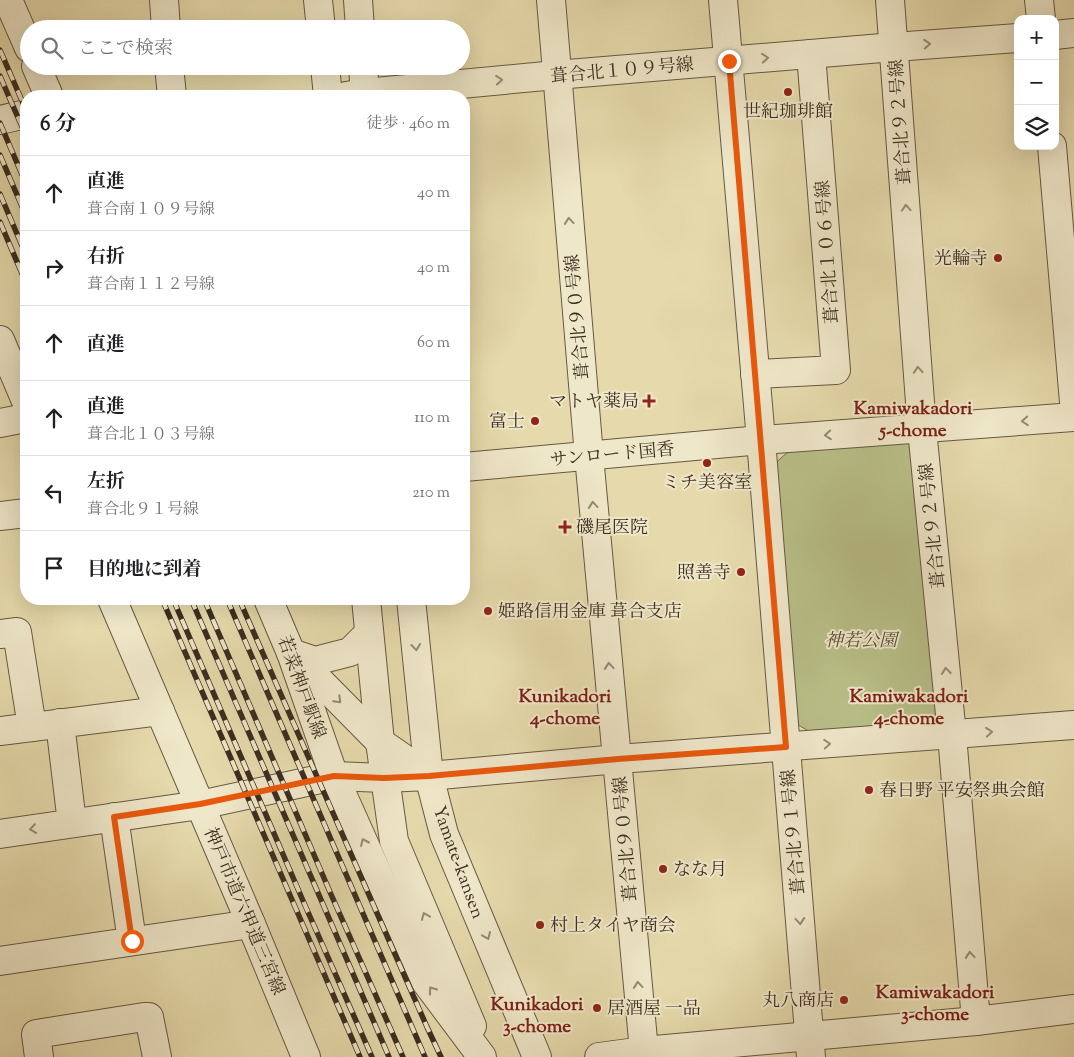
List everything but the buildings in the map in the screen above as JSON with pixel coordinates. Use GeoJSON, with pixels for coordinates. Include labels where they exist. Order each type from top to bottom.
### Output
{"type":"FeatureCollection","features":[{"type":"Feature","properties":{"kind":"street"},"geometry":{"type":"LineString","coordinates":[[8,0],[20,27]]}},
{"type":"Feature","properties":{"kind":"street"},"geometry":{"type":"LineString","coordinates":[[164,0],[165,20]]}},
{"type":"Feature","properties":{"kind":"street"},"geometry":{"type":"LineString","coordinates":[[318,0],[320,20]]}},
{"type":"Feature","properties":{"kind":"street"},"geometry":{"type":"LineString","coordinates":[[358,0],[359,20]]}},
{"type":"Feature","properties":{"kind":"street","name":"葺合北９０号線"},"geometry":{"type":"LineString","coordinates":[[551,0],[589,456],[644,1051]]}},
{"type":"Feature","properties":{"kind":"street","name":"葺合北９１号線"},"geometry":{"type":"LineString","coordinates":[[724,0],[810,1047]]}},
{"type":"Feature","properties":{"kind":"street","name":"葺合北９２号線"},"geometry":{"type":"LineString","coordinates":[[890,0],[922,429],[952,735],[976,1021]]}},
{"type":"Feature","properties":{"kind":"street"},"geometry":{"type":"LineString","coordinates":[[1039,0],[1041,15]]}},
{"type":"Feature","properties":{"kind":"street"},"geometry":{"type":"LineString","coordinates":[[1059,35],[1074,33]]}},
{"type":"Feature","properties":{"kind":"street","name":"葺合北１０９号線"},"geometry":{"type":"LineString","coordinates":[[408,90],[556,75],[1014,38]]}},
{"type":"Feature","properties":{"kind":"street","name":"葺合北１０６号線"},"geometry":{"type":"LineString","coordinates":[[755,374],[836,370],[812,54]]}},
{"type":"Feature","properties":{"kind":"street"},"geometry":{"type":"LineString","coordinates":[[40,75],[46,90]]}},
{"type":"Feature","properties":{"kind":"street"},"geometry":{"type":"LineString","coordinates":[[170,75],[171,90]]}},
{"type":"Feature","properties":{"kind":"street"},"geometry":{"type":"LineString","coordinates":[[326,75],[327,90]]}},
{"type":"Feature","properties":{"kind":"street"},"geometry":{"type":"LineString","coordinates":[[360,90],[362,75]]}},
{"type":"Feature","properties":{"kind":"street"},"geometry":{"type":"LineString","coordinates":[[0,120],[20,115]]}},
{"type":"Feature","properties":{"kind":"street"},"geometry":{"type":"LineString","coordinates":[[1060,163],[1074,402]]}},
{"type":"Feature","properties":{"kind":"street"},"geometry":{"type":"LineString","coordinates":[[0,340],[20,387]]}},
{"type":"Feature","properties":{"kind":"street","name":"サンロード国香"},"geometry":{"type":"LineString","coordinates":[[470,466],[761,440],[1074,417]]}},
{"type":"Feature","properties":{"kind":"street"},"geometry":{"type":"LineString","coordinates":[[0,423],[20,419]]}},
{"type":"Feature","properties":{"kind":"street"},"geometry":{"type":"LineString","coordinates":[[0,516],[20,514]]}},
{"type":"Feature","properties":{"kind":"street","name":"神戸市道六甲道三宮線"},"geometry":{"type":"LineString","coordinates":[[115,605],[306,1057]]}},
{"type":"Feature","properties":{"kind":"street","name":"若菜神戸駅線"},"geometry":{"type":"LineString","coordinates":[[271,605],[292,652],[334,776],[426,982],[484,1057]]}},
{"type":"Feature","properties":{"kind":"street"},"geometry":{"type":"LineString","coordinates":[[367,605],[384,778],[394,841],[484,1057]]}},
{"type":"Feature","properties":{"kind":"street","name":"Yamate-kansen"},"geometry":{"type":"LineString","coordinates":[[412,605],[429,776],[444,834],[537,1057]]}},
{"type":"Feature","properties":{"kind":"street"},"geometry":{"type":"LineString","coordinates":[[0,634],[17,632],[32,727]]}},
{"type":"Feature","properties":{"kind":"street"},"geometry":{"type":"LineString","coordinates":[[292,652],[315,661],[350,652],[369,633]]}},
{"type":"Feature","properties":{"kind":"street"},"geometry":{"type":"LineString","coordinates":[[292,652],[380,742],[429,776]]}},
{"type":"Feature","properties":{"kind":"street"},"geometry":{"type":"LineString","coordinates":[[0,731],[160,710]]}},
{"type":"Feature","properties":{"kind":"street"},"geometry":{"type":"LineString","coordinates":[[60,723],[72,823]]}},
{"type":"Feature","properties":{"kind":"street"},"geometry":{"type":"LineString","coordinates":[[0,834],[200,804],[334,776],[384,778],[429,776],[618,759],[1074,725]]}},
{"type":"Feature","properties":{"kind":"street"},"geometry":{"type":"LineString","coordinates":[[114,817],[132,941]]}},
{"type":"Feature","properties":{"kind":"street"},"geometry":{"type":"LineString","coordinates":[[0,961],[251,924]]}},
{"type":"Feature","properties":{"kind":"street"},"geometry":{"type":"LineString","coordinates":[[600,1057],[644,1051],[678,1053],[810,1047],[976,1021],[1074,1009]]}},
{"type":"Feature","properties":{"kind":"street"},"geometry":{"type":"LineString","coordinates":[[39,1057],[36,1034],[149,1017],[157,1057]]}},
{"type":"Feature","properties":{"kind":"green space","name":"神若公園"},"geometry":{"type":"Polygon","coordinates":[[[905,440],[914,447],[942,713],[935,724],[810,732],[795,723],[773,465],[789,451],[905,440]]]}},
{"type":"Feature","properties":{"kind":"railway"},"geometry":{"type":"LineString","coordinates":[[0,50],[20,96]]}},
{"type":"Feature","properties":{"kind":"railway"},"geometry":{"type":"LineString","coordinates":[[0,76],[20,122]]}},
{"type":"Feature","properties":{"kind":"railway"},"geometry":{"type":"LineString","coordinates":[[0,123],[20,170]]}},
{"type":"Feature","properties":{"kind":"railway"},"geometry":{"type":"LineString","coordinates":[[0,155],[20,202]]}},
{"type":"Feature","properties":{"kind":"railway"},"geometry":{"type":"LineString","coordinates":[[0,194],[20,241]]}},
{"type":"Feature","properties":{"kind":"railway"},"geometry":{"type":"LineString","coordinates":[[0,222],[20,269]]}},
{"type":"Feature","properties":{"kind":"railway"},"geometry":{"type":"LineString","coordinates":[[165,605],[360,1057]]}},
{"type":"Feature","properties":{"kind":"railway"},"geometry":{"type":"LineString","coordinates":[[176,605],[372,1057]]}},
{"type":"Feature","properties":{"kind":"railway"},"geometry":{"type":"LineString","coordinates":[[194,605],[389,1057]]}},
{"type":"Feature","properties":{"kind":"railway"},"geometry":{"type":"LineString","coordinates":[[207,605],[403,1057]]}},
{"type":"Feature","properties":{"kind":"railway"},"geometry":{"type":"LineString","coordinates":[[230,605],[425,1057]]}},
{"type":"Feature","properties":{"kind":"railway"},"geometry":{"type":"LineString","coordinates":[[242,605],[441,1057]]}},
{"type":"Feature","properties":{"kind":"place","name":"世紀珈琲館"},"geometry":{"type":"Point","coordinates":[788,92]}},
{"type":"Feature","properties":{"kind":"place","name":"光輪寺"},"geometry":{"type":"Point","coordinates":[998,258]}},
{"type":"Feature","properties":{"kind":"place","name":"マトヤ薬局"},"geometry":{"type":"Point","coordinates":[649,401]}},
{"type":"Feature","properties":{"kind":"place","name":"富士"},"geometry":{"type":"Point","coordinates":[535,421]}},
{"type":"Feature","properties":{"kind":"place","name":"ミチ美容室"},"geometry":{"type":"Point","coordinates":[707,463]}},
{"type":"Feature","properties":{"kind":"place","name":"磯尾医院"},"geometry":{"type":"Point","coordinates":[565,527]}},
{"type":"Feature","properties":{"kind":"place","name":"照善寺"},"geometry":{"type":"Point","coordinates":[741,572]}},
{"type":"Feature","properties":{"kind":"place","name":"姫路信用金庫 葺合支店"},"geometry":{"type":"Point","coordinates":[488,611]}},
{"type":"Feature","properties":{"kind":"place","name":"春日野 平安祭典会館"},"geometry":{"type":"Point","coordinates":[869,790]}},
{"type":"Feature","properties":{"kind":"place","name":"なな月"},"geometry":{"type":"Point","coordinates":[663,869]}},
{"type":"Feature","properties":{"kind":"place","name":"村上タイヤ商会"},"geometry":{"type":"Point","coordinates":[540,925]}},
{"type":"Feature","properties":{"kind":"place","name":"丸八商店"},"geometry":{"type":"Point","coordinates":[844,1000]}},
{"type":"Feature","properties":{"kind":"place","name":"居酒屋 一品"},"geometry":{"type":"Point","coordinates":[597,1008]}},
{"type":"Feature","properties":{"kind":"district","name":"Kamiwakadori 5-chome"},"geometry":{"type":"Point","coordinates":[913,418]}},
{"type":"Feature","properties":{"kind":"district","name":"Kunikadori 4-chome"},"geometry":{"type":"Point","coordinates":[565,706]}},
{"type":"Feature","properties":{"kind":"district","name":"Kamiwakadori 4-chome"},"geometry":{"type":"Point","coordinates":[909,706]}},
{"type":"Feature","properties":{"kind":"district","name":"Kamiwakadori 3-chome"},"geometry":{"type":"Point","coordinates":[935,1002]}},
{"type":"Feature","properties":{"kind":"district","name":"Kunikadori 3-chome"},"geometry":{"type":"Point","coordinates":[537,1014]}},
{"type":"Feature","properties":{"kind":"route"},"geometry":{"type":"LineString","coordinates":[[132,941],[114,817],[200,804],[334,776],[384,778],[429,776],[618,759],[786,747],[729,61]]}}]}
